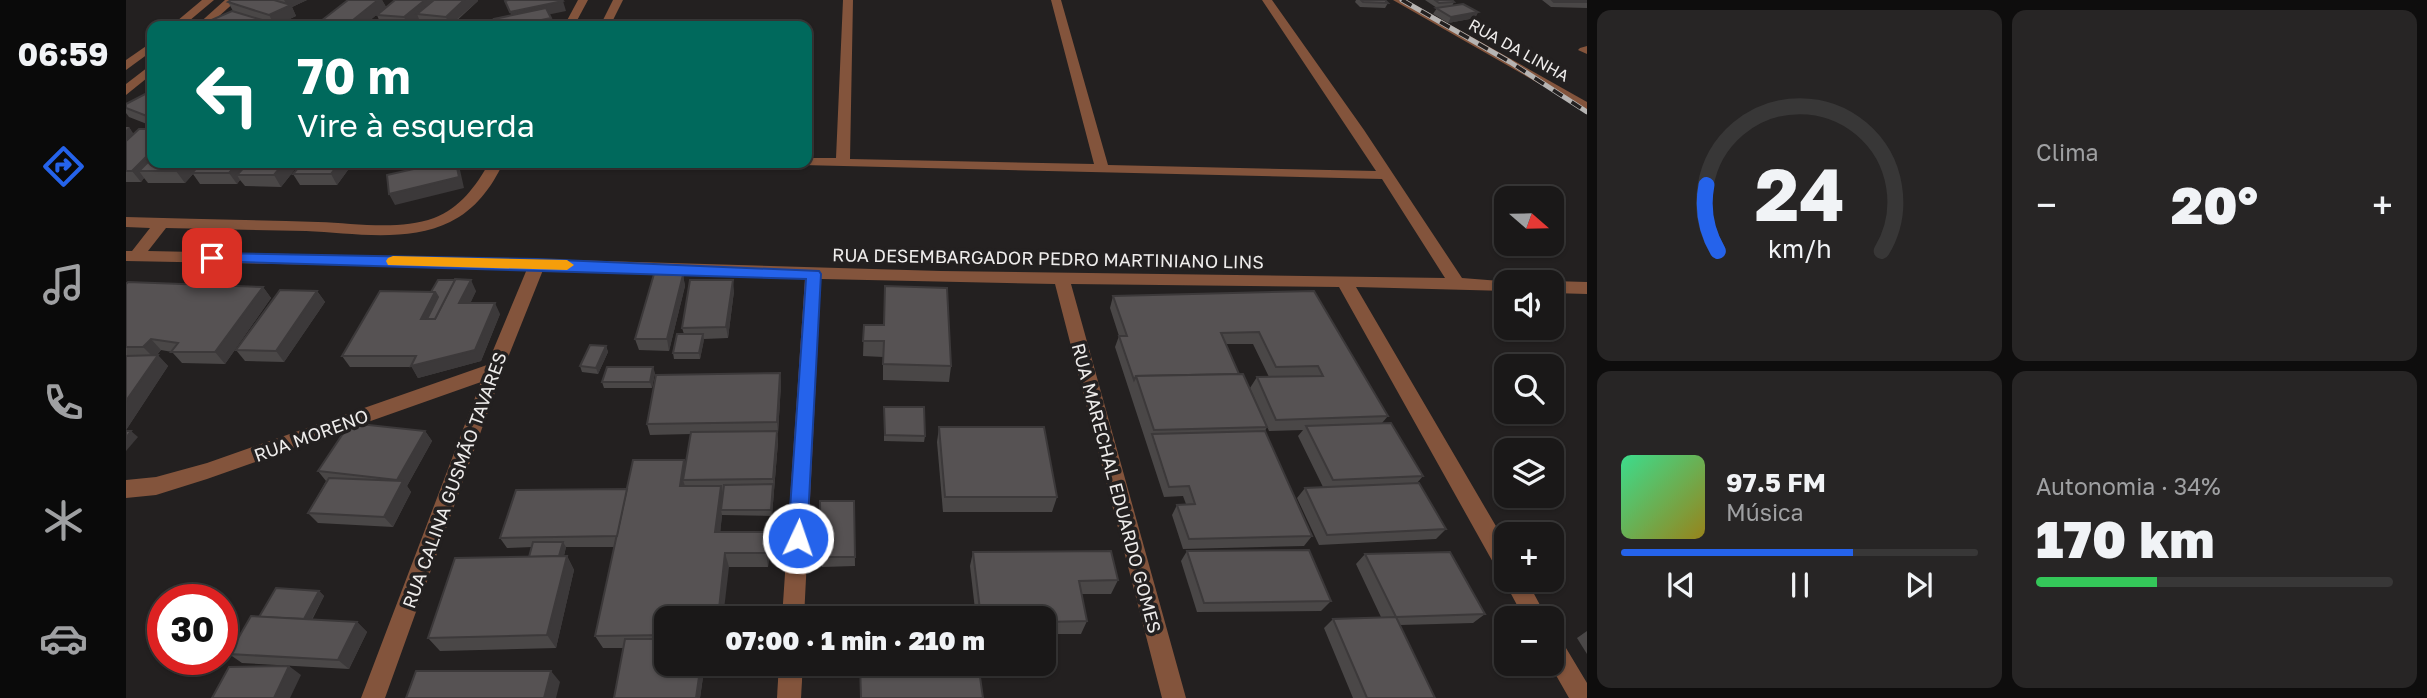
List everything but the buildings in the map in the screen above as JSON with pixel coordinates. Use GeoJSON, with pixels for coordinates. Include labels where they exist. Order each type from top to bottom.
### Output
{"type":"FeatureCollection","features":[{"type":"Feature","properties":{"kind":"street"},"geometry":{"type":"LineString","coordinates":[[182,21],[209,0]]}},
{"type":"Feature","properties":{"kind":"street"},"geometry":{"type":"LineString","coordinates":[[207,21],[232,0]]}},
{"type":"Feature","properties":{"kind":"street"},"geometry":{"type":"LineString","coordinates":[[572,21],[583,0]]}},
{"type":"Feature","properties":{"kind":"street"},"geometry":{"type":"LineString","coordinates":[[608,21],[618,0]]}},
{"type":"Feature","properties":{"kind":"street"},"geometry":{"type":"LineString","coordinates":[[843,163],[848,0]]}},
{"type":"Feature","properties":{"kind":"street"},"geometry":{"type":"LineString","coordinates":[[1056,0],[1102,167]]}},
{"type":"Feature","properties":{"kind":"street"},"geometry":{"type":"LineString","coordinates":[[1267,0],[1457,284]]}},
{"type":"Feature","properties":{"kind":"street","name":"RUA DA LINHA"},"geometry":{"type":"LineString","coordinates":[[1398,0],[1587,107]]}},
{"type":"Feature","properties":{"kind":"street"},"geometry":{"type":"LineString","coordinates":[[126,66],[147,49]]}},
{"type":"Feature","properties":{"kind":"street"},"geometry":{"type":"LineString","coordinates":[[126,91],[147,72]]}},
{"type":"Feature","properties":{"kind":"street"},"geometry":{"type":"LineString","coordinates":[[812,162],[1386,175]]}},
{"type":"Feature","properties":{"kind":"street"},"geometry":{"type":"LineString","coordinates":[[126,222],[359,228],[426,225],[443,220],[466,206],[482,188],[493,168]]}},
{"type":"Feature","properties":{"kind":"street"},"geometry":{"type":"LineString","coordinates":[[131,256],[162,223]]}},
{"type":"Feature","properties":{"kind":"street","name":"RUA DESEMBARGADOR PEDRO MARTINIANO LINS"},"geometry":{"type":"LineString","coordinates":[[131,256],[537,264],[813,274],[1494,285]]}},
{"type":"Feature","properties":{"kind":"street","name":"RUA CALINA GUSMÃO TAVARES"},"geometry":{"type":"LineString","coordinates":[[373,698],[494,370],[537,264]]}},
{"type":"Feature","properties":{"kind":"street"},"geometry":{"type":"LineString","coordinates":[[794,606],[813,274]]}},
{"type":"Feature","properties":{"kind":"street","name":"RUA MARECHAL EDUARDO GOMES"},"geometry":{"type":"LineString","coordinates":[[1061,277],[1174,698]]}},
{"type":"Feature","properties":{"kind":"street"},"geometry":{"type":"LineString","coordinates":[[1344,281],[1494,543]]}},
{"type":"Feature","properties":{"kind":"street"},"geometry":{"type":"LineString","coordinates":[[1564,287],[1587,288]]}},
{"type":"Feature","properties":{"kind":"street","name":"RUA MORENO"},"geometry":{"type":"LineString","coordinates":[[126,489],[156,486],[207,471],[494,370]]}},
{"type":"Feature","properties":{"kind":"street"},"geometry":{"type":"LineString","coordinates":[[1564,667],[1582,698]]}},
{"type":"Feature","properties":{"kind":"street"},"geometry":{"type":"LineString","coordinates":[[789,698],[790,676]]}},
{"type":"Feature","properties":{"kind":"railway"},"geometry":{"type":"LineString","coordinates":[[1402,0],[1510,62],[1587,112]]}},
{"type":"Feature","properties":{"kind":"slow traffic"},"geometry":{"type":"LineString","coordinates":[[393,261],[567,265]]}},
{"type":"Feature","properties":{"kind":"route"},"geometry":{"type":"LineString","coordinates":[[212,258],[537,264],[813,274],[798,538]]}}]}
